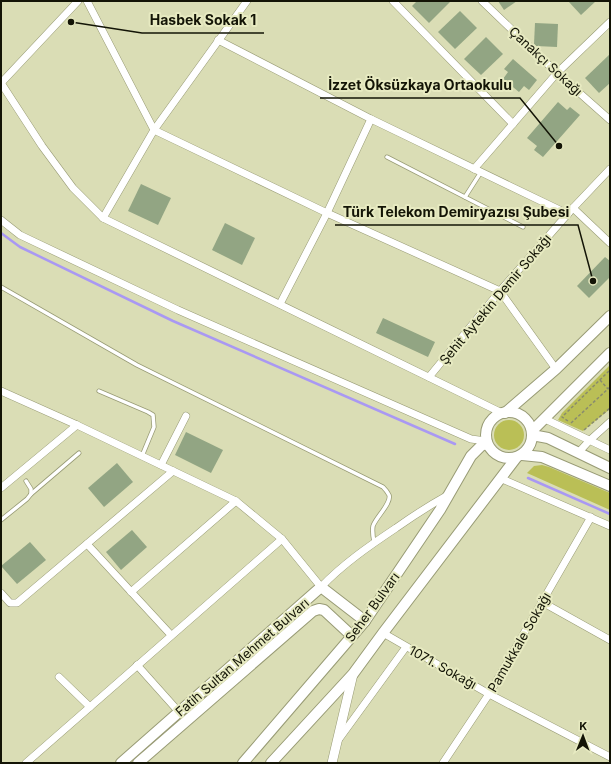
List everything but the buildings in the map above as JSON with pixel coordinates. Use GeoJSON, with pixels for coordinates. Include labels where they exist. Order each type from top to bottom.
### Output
{"type":"FeatureCollection","features":[{"type":"Feature","properties":{"kind":"main road"},"geometry":{"type":"LineString","coordinates":[[610,316],[556,369],[503,413],[496,416],[487,426],[486,433],[487,442],[497,456],[510,459],[519,456],[542,457],[610,486]]}},
{"type":"Feature","properties":{"kind":"main road"},"geometry":{"type":"LineString","coordinates":[[532,433],[610,353]]}},
{"type":"Feature","properties":{"kind":"main road"},"geometry":{"type":"LineString","coordinates":[[503,413],[515,413],[521,415],[530,425],[532,433],[531,445],[519,456]]}},
{"type":"Feature","properties":{"kind":"main road"},"geometry":{"type":"LineString","coordinates":[[532,433],[548,438],[610,468]]}},
{"type":"Feature","properties":{"kind":"main road","name":"Seher Bulvarı"},"geometry":{"type":"LineString","coordinates":[[243,763],[365,621],[448,495],[471,456],[487,442]]}},
{"type":"Feature","properties":{"kind":"main road","name":"Seher Bulvarı"},"geometry":{"type":"LineString","coordinates":[[271,763],[353,674],[500,478],[519,456]]}},
{"type":"Feature","properties":{"kind":"main road","name":"Fatih Sultan Mehmet Bulvarı"},"geometry":{"type":"LineString","coordinates":[[121,763],[320,587],[365,621]]}},
{"type":"Feature","properties":{"kind":"main road","name":"Fatih Sultan Mehmet Bulvarı"},"geometry":{"type":"LineString","coordinates":[[138,763],[313,611],[319,609],[324,610],[352,636]]}},
{"type":"Feature","properties":{"kind":"street"},"geometry":{"type":"LineString","coordinates":[[78,1],[1,83],[42,146],[73,188],[103,218],[503,413]]}},
{"type":"Feature","properties":{"kind":"street"},"geometry":{"type":"LineString","coordinates":[[87,1],[154,130],[327,213],[500,291],[556,369]]}},
{"type":"Feature","properties":{"kind":"street"},"geometry":{"type":"LineString","coordinates":[[103,218],[154,130],[246,1]]}},
{"type":"Feature","properties":{"kind":"street"},"geometry":{"type":"LineString","coordinates":[[393,1],[513,124]]}},
{"type":"Feature","properties":{"kind":"street","name":"Çanakçı Sokağı"},"geometry":{"type":"LineString","coordinates":[[482,1],[557,73],[610,120]]}},
{"type":"Feature","properties":{"kind":"street"},"geometry":{"type":"LineString","coordinates":[[474,169],[557,73],[610,22]]}},
{"type":"Feature","properties":{"kind":"street"},"geometry":{"type":"LineString","coordinates":[[218,40],[371,119],[568,214]]}},
{"type":"Feature","properties":{"kind":"street"},"geometry":{"type":"LineString","coordinates":[[280,304],[327,213],[371,119]]}},
{"type":"Feature","properties":{"kind":"street","name":"Şehit Aytekin Demir Sokağı"},"geometry":{"type":"LineString","coordinates":[[429,377],[500,291],[573,208],[610,169]]}},
{"type":"Feature","properties":{"kind":"street"},"geometry":{"type":"LineString","coordinates":[[573,208],[610,243]]}},
{"type":"Feature","properties":{"kind":"street"},"geometry":{"type":"LineString","coordinates":[[1,220],[20,235],[178,310],[471,439],[487,442]]}},
{"type":"Feature","properties":{"kind":"street"},"geometry":{"type":"LineString","coordinates":[[3,395],[77,425],[236,501],[282,539],[320,587],[340,568],[374,542],[430,505],[448,495]]}},
{"type":"Feature","properties":{"kind":"street"},"geometry":{"type":"LineString","coordinates":[[161,465],[186,416]]}},
{"type":"Feature","properties":{"kind":"street"},"geometry":{"type":"LineString","coordinates":[[545,419],[610,450]]}},
{"type":"Feature","properties":{"kind":"street"},"geometry":{"type":"LineString","coordinates":[[578,453],[610,422]]}},
{"type":"Feature","properties":{"kind":"street"},"geometry":{"type":"LineString","coordinates":[[1,488],[77,425]]}},
{"type":"Feature","properties":{"kind":"street"},"geometry":{"type":"LineString","coordinates":[[1,593],[10,603],[17,603],[173,471]]}},
{"type":"Feature","properties":{"kind":"street"},"geometry":{"type":"LineString","coordinates":[[500,478],[610,526]]}},
{"type":"Feature","properties":{"kind":"street"},"geometry":{"type":"LineString","coordinates":[[131,592],[236,501]]}},
{"type":"Feature","properties":{"kind":"street","name":"Pamukkale Sokağı"},"geometry":{"type":"LineString","coordinates":[[443,763],[489,694],[591,517]]}},
{"type":"Feature","properties":{"kind":"street"},"geometry":{"type":"LineString","coordinates":[[26,763],[282,539]]}},
{"type":"Feature","properties":{"kind":"street"},"geometry":{"type":"LineString","coordinates":[[87,544],[171,635]]}},
{"type":"Feature","properties":{"kind":"street"},"geometry":{"type":"LineString","coordinates":[[542,602],[610,640]]}},
{"type":"Feature","properties":{"kind":"street","name":"1071. Sokağı"},"geometry":{"type":"LineString","coordinates":[[383,633],[489,694],[609,758]]}},
{"type":"Feature","properties":{"kind":"street"},"geometry":{"type":"LineString","coordinates":[[337,740],[406,646]]}},
{"type":"Feature","properties":{"kind":"street"},"geometry":{"type":"LineString","coordinates":[[137,665],[179,712]]}},
{"type":"Feature","properties":{"kind":"street"},"geometry":{"type":"LineString","coordinates":[[332,763],[353,674]]}},
{"type":"Feature","properties":{"kind":"street"},"geometry":{"type":"LineString","coordinates":[[59,677],[90,707]]}},
{"type":"Feature","properties":{"kind":"lane"},"geometry":{"type":"LineString","coordinates":[[387,157],[523,227]]}},
{"type":"Feature","properties":{"kind":"lane"},"geometry":{"type":"LineString","coordinates":[[465,197],[481,172]]}},
{"type":"Feature","properties":{"kind":"lane"},"geometry":{"type":"LineString","coordinates":[[1,287],[137,365],[383,487],[389,495],[389,501],[373,525],[372,535],[374,542]]}},
{"type":"Feature","properties":{"kind":"lane"},"geometry":{"type":"LineString","coordinates":[[99,391],[153,415],[154,427],[142,456]]}},
{"type":"Feature","properties":{"kind":"lane"},"geometry":{"type":"LineString","coordinates":[[1,520],[79,453]]}},
{"type":"Feature","properties":{"kind":"lane"},"geometry":{"type":"LineString","coordinates":[[26,481],[31,488],[31,494]]}},
{"type":"Feature","properties":{"kind":"path"},"geometry":{"type":"LineString","coordinates":[[577,426],[562,417],[610,370]]}},
{"type":"Feature","properties":{"kind":"path"},"geometry":{"type":"LineString","coordinates":[[600,380],[608,389]]}},
{"type":"Feature","properties":{"kind":"path"},"geometry":{"type":"LineString","coordinates":[[571,423],[610,387]]}},
{"type":"Feature","properties":{"kind":"path"},"geometry":{"type":"LineString","coordinates":[[584,430],[610,408]]}},
{"type":"Feature","properties":{"kind":"green space"},"geometry":{"type":"Polygon","coordinates":[[[610,365],[610,409],[583,431],[558,420],[562,413],[610,365]]]}},
{"type":"Feature","properties":{"kind":"green space"},"geometry":{"type":"Polygon","coordinates":[[[509,420],[520,424],[524,435],[520,446],[509,450],[498,446],[494,435],[498,424],[509,420]]]}},
{"type":"Feature","properties":{"kind":"green space"},"geometry":{"type":"Polygon","coordinates":[[[542,465],[610,493],[610,510],[527,473],[534,466],[542,465]]]}},
{"type":"Feature","properties":{"kind":"waterway"},"geometry":{"type":"LineString","coordinates":[[1,233],[20,247],[173,321],[455,444]]}},
{"type":"Feature","properties":{"kind":"waterway"},"geometry":{"type":"LineString","coordinates":[[528,478],[610,514]]}},
{"type":"Feature","properties":{"kind":"place","name":"Hasbek Sokak 1"},"geometry":{"type":"Point","coordinates":[71,22]}},
{"type":"Feature","properties":{"kind":"place","name":"İzzet Öksüzkaya Ortaokulu"},"geometry":{"type":"Point","coordinates":[559,146]}},
{"type":"Feature","properties":{"kind":"place","name":"Türk Telekom Demiryazısı Şubesi"},"geometry":{"type":"Point","coordinates":[593,281]}}]}
